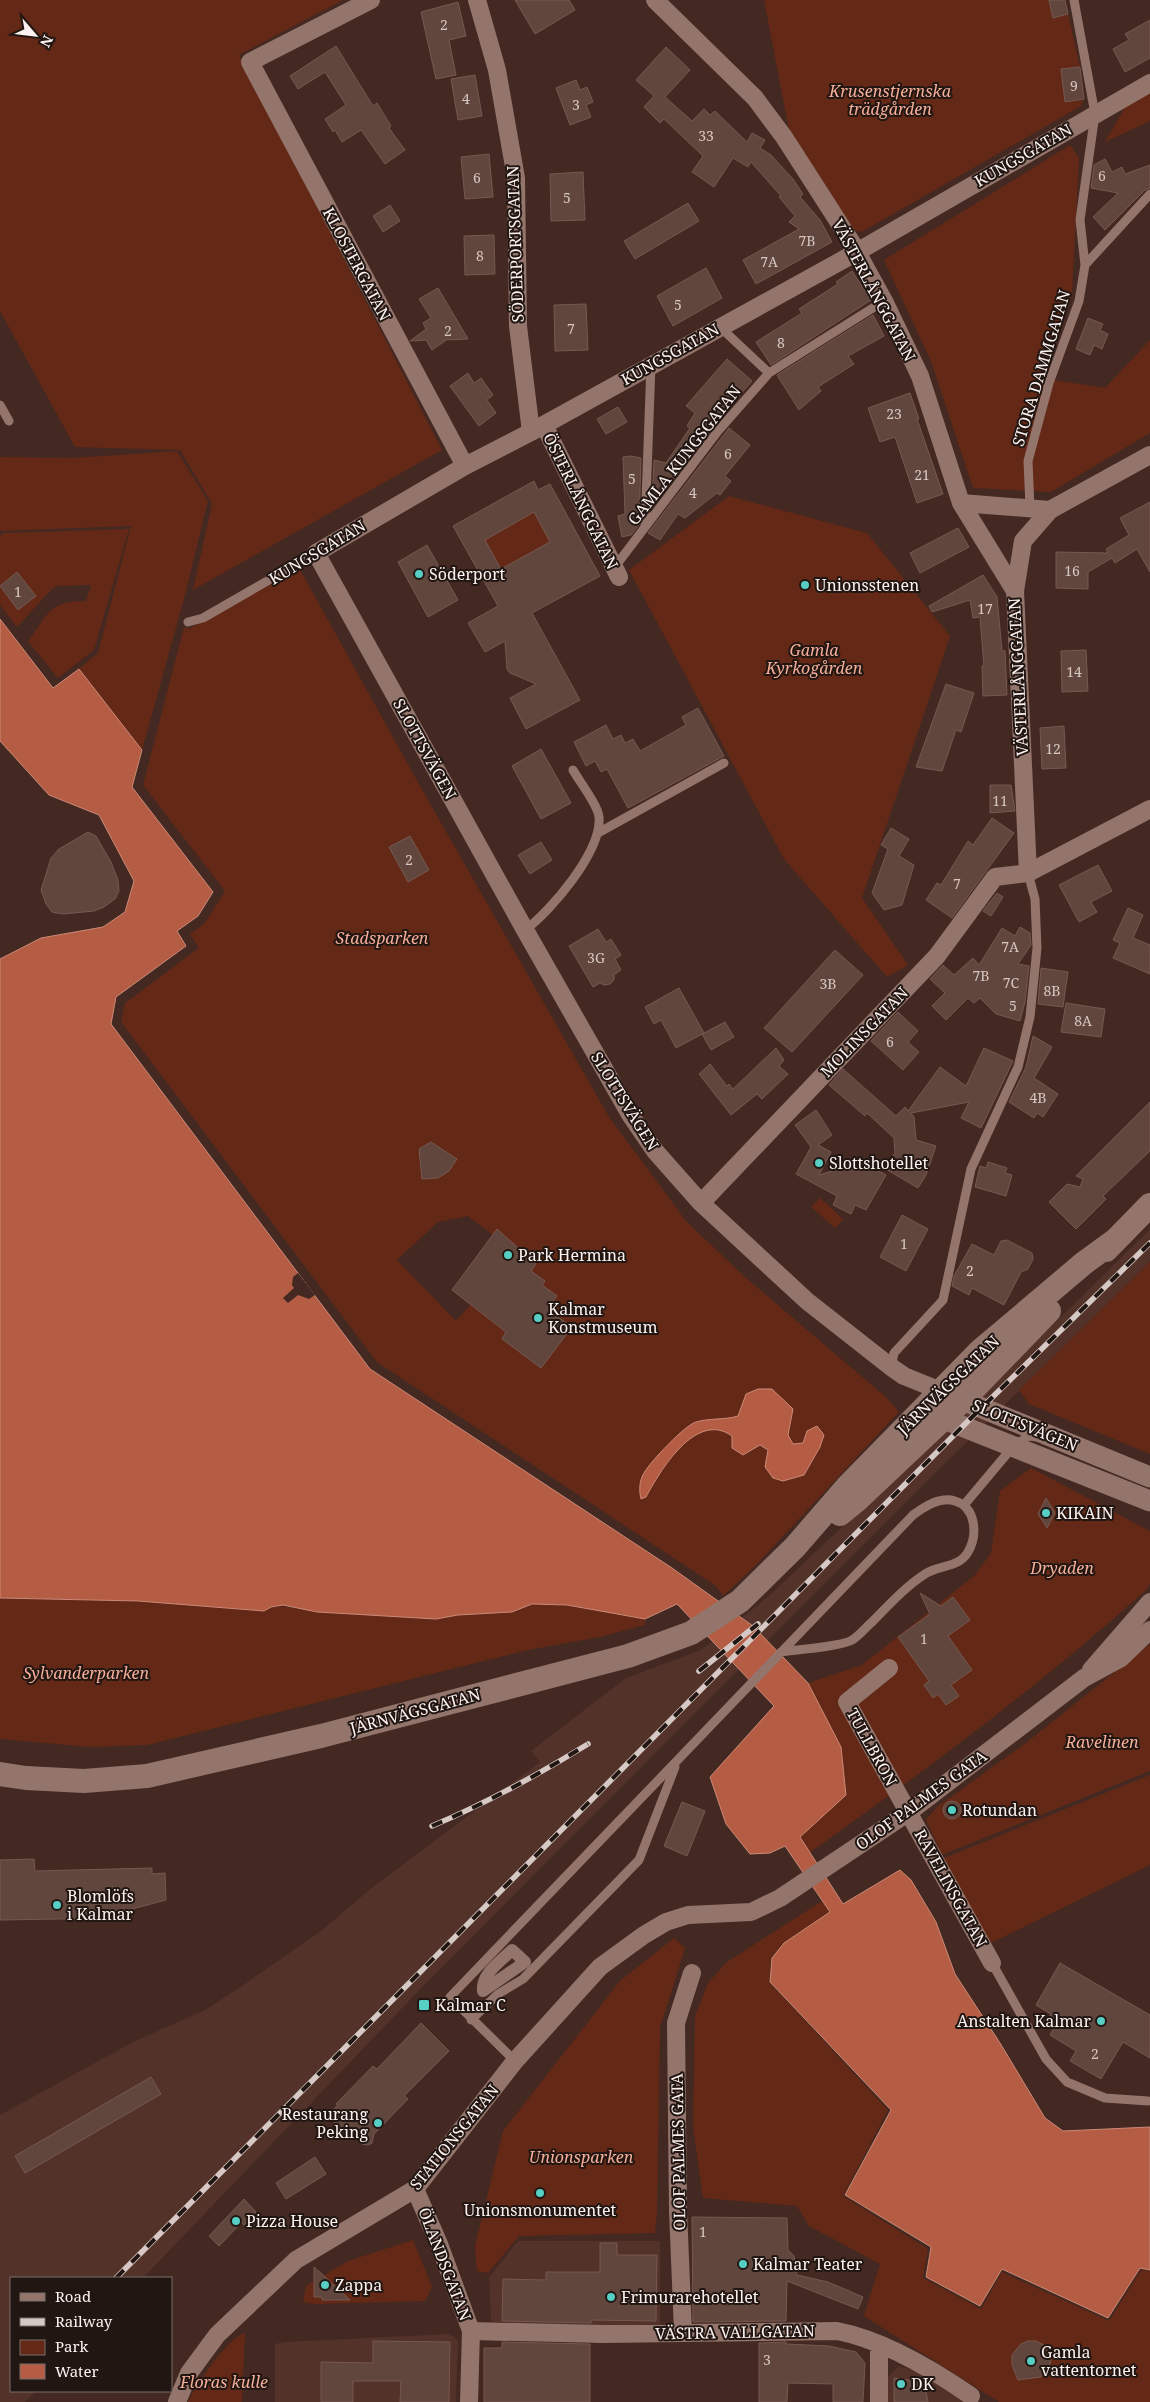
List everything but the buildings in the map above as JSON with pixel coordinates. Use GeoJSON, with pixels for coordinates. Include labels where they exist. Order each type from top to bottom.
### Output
{"type":"FeatureCollection","features":[{"type":"Feature","properties":{"kind":"main road","name":"JÄRNVÄGSGATAN"},"geometry":{"type":"LineString","coordinates":[[932,1414],[963,1400],[1150,1204]]}},
{"type":"Feature","properties":{"kind":"main road","name":"JÄRNVÄGSGATAN"},"geometry":{"type":"LineString","coordinates":[[0,1774],[26,1778],[84,1781],[147,1776],[321,1736],[628,1656],[691,1633],[740,1602],[795,1547],[856,1501],[932,1414],[941,1390],[980,1351],[1084,1263],[1117,1238]]}},
{"type":"Feature","properties":{"kind":"street","name":"KLOSTERGATAN"},"geometry":{"type":"LineString","coordinates":[[371,0],[250,62],[465,466]]}},
{"type":"Feature","properties":{"kind":"street","name":"SÖDERPORTSGATAN"},"geometry":{"type":"LineString","coordinates":[[477,0],[497,70],[516,178],[518,326],[537,429]]}},
{"type":"Feature","properties":{"kind":"street","name":"VÄSTERLÅNGGATAN"},"geometry":{"type":"LineString","coordinates":[[655,0],[754,98],[784,137],[857,252],[884,301],[920,376],[961,503],[1014,591],[1028,873]]}},
{"type":"Feature","properties":{"kind":"street","name":"KUNGSGATAN"},"geometry":{"type":"LineString","coordinates":[[316,552],[465,466],[537,429],[651,364],[857,252],[1150,83]]}},
{"type":"Feature","properties":{"kind":"street","name":"ÖSTERLÅNGGATAN"},"geometry":{"type":"LineString","coordinates":[[537,429],[616,573]]}},
{"type":"Feature","properties":{"kind":"street"},"geometry":{"type":"LineString","coordinates":[[1014,591],[1023,541],[1050,510],[1150,455]]}},
{"type":"Feature","properties":{"kind":"street"},"geometry":{"type":"LineString","coordinates":[[961,503],[1050,510]]}},
{"type":"Feature","properties":{"kind":"street","name":"SLOTTSVÄGEN"},"geometry":{"type":"LineString","coordinates":[[316,552],[525,930],[631,1116],[655,1151],[701,1204],[807,1301],[904,1376],[1150,1477]]}},
{"type":"Feature","properties":{"kind":"street"},"geometry":{"type":"LineString","coordinates":[[1028,873],[1150,809]]}},
{"type":"Feature","properties":{"kind":"street","name":"MOLINSGATAN"},"geometry":{"type":"LineString","coordinates":[[701,1204],[937,956],[995,877],[1028,873]]}},
{"type":"Feature","properties":{"kind":"street","name":"SLOTTSVÄGEN"},"geometry":{"type":"LineString","coordinates":[[932,1414],[1150,1501]]}},
{"type":"Feature","properties":{"kind":"street","name":"OLOF PALMES GATA"},"geometry":{"type":"LineString","coordinates":[[1084,1678],[1150,1602]]}},
{"type":"Feature","properties":{"kind":"street","name":"OLOF PALMES GATA"},"geometry":{"type":"LineString","coordinates":[[751,1912],[800,1885],[909,1812],[1084,1678],[1121,1658],[1150,1630]]}},
{"type":"Feature","properties":{"kind":"street","name":"TULLBRON"},"geometry":{"type":"LineString","coordinates":[[889,1668],[848,1702],[909,1812]]}},
{"type":"Feature","properties":{"kind":"street","name":"RAVELINSGATAN"},"geometry":{"type":"LineString","coordinates":[[909,1812],[992,1963]]}},
{"type":"Feature","properties":{"kind":"street","name":"STATIONSGATAN"},"geometry":{"type":"LineString","coordinates":[[178,2402],[189,2373],[218,2335],[296,2260],[415,2189],[515,2061],[600,1966],[666,1922],[688,1915],[751,1912]]}},
{"type":"Feature","properties":{"kind":"street","name":"OLOF PALMES GATA"},"geometry":{"type":"LineString","coordinates":[[683,2332],[678,2210],[676,2023],[692,1973]]}},
{"type":"Feature","properties":{"kind":"street","name":"ÖLANDSGATAN"},"geometry":{"type":"LineString","coordinates":[[415,2189],[439,2244],[470,2335]]}},
{"type":"Feature","properties":{"kind":"street","name":"VÄSTRA VALLGATAN"},"geometry":{"type":"LineString","coordinates":[[470,2335],[837,2331],[861,2335],[935,2371],[976,2399]]}},
{"type":"Feature","properties":{"kind":"street"},"geometry":{"type":"LineString","coordinates":[[469,2402],[470,2335]]}},
{"type":"Feature","properties":{"kind":"street"},"geometry":{"type":"LineString","coordinates":[[879,2345],[879,2402]]}},
{"type":"Feature","properties":{"kind":"lane","name":"STORA DAMMGATAN"},"geometry":{"type":"LineString","coordinates":[[1030,508],[1028,461],[1049,383],[1079,301],[1085,266],[1080,220],[1095,114],[1074,0]]}},
{"type":"Feature","properties":{"kind":"lane"},"geometry":{"type":"LineString","coordinates":[[1085,266],[1150,194]]}},
{"type":"Feature","properties":{"kind":"lane","name":"GAMLA KUNGSGATAN"},"geometry":{"type":"LineString","coordinates":[[616,573],[645,527],[718,430],[769,374],[884,301]]}},
{"type":"Feature","properties":{"kind":"lane"},"geometry":{"type":"LineString","coordinates":[[720,326],[769,374]]}},
{"type":"Feature","properties":{"kind":"lane"},"geometry":{"type":"LineString","coordinates":[[645,527],[651,364]]}},
{"type":"Feature","properties":{"kind":"lane"},"geometry":{"type":"LineString","coordinates":[[0,405],[9,421]]}},
{"type":"Feature","properties":{"kind":"lane","name":"KUNGSGATAN"},"geometry":{"type":"LineString","coordinates":[[188,622],[203,618],[316,552]]}},
{"type":"Feature","properties":{"kind":"lane"},"geometry":{"type":"LineString","coordinates":[[598,833],[724,764]]}},
{"type":"Feature","properties":{"kind":"lane"},"geometry":{"type":"LineString","coordinates":[[525,930],[542,918],[572,881],[598,833],[599,815],[573,770]]}},
{"type":"Feature","properties":{"kind":"lane","name":"VÄSTERLÅNGGATAN"},"geometry":{"type":"LineString","coordinates":[[891,1367],[894,1353],[943,1300],[971,1169],[1018,1067],[1030,1017],[1037,948],[1035,899],[1028,873]]}},
{"type":"Feature","properties":{"kind":"lane"},"geometry":{"type":"LineString","coordinates":[[964,1505],[1016,1446],[1028,1436],[1053,1437]]}},
{"type":"Feature","properties":{"kind":"lane"},"geometry":{"type":"LineString","coordinates":[[515,2061],[471,2020],[450,1997],[677,1762],[781,1652],[913,1515],[926,1506],[941,1501],[953,1500],[964,1505],[973,1520],[974,1538],[967,1554],[951,1566],[928,1572],[916,1581],[852,1641],[781,1652]]}},
{"type":"Feature","properties":{"kind":"lane"},"geometry":{"type":"LineString","coordinates":[[471,2020],[498,1994],[523,1979],[639,1860],[677,1762]]}},
{"type":"Feature","properties":{"kind":"lane"},"geometry":{"type":"LineString","coordinates":[[992,1963],[1046,2059],[1067,2082],[1105,2098],[1148,2101]]}},
{"type":"Feature","properties":{"kind":"shaded area"},"geometry":{"type":"Polygon","coordinates":[[[1150,1229],[1150,1262],[925,1483],[432,1977],[144,2277],[10,2277],[10,2392],[35,2392],[25,2402],[0,2402],[0,2115],[133,2042],[205,2010],[239,1988],[321,1931],[374,1886],[540,1762],[531,1751],[626,1678],[701,1650],[769,1596],[1007,1370],[1150,1229]]]}},
{"type":"Feature","properties":{"kind":"shaded area"},"geometry":{"type":"Polygon","coordinates":[[[518,2241],[660,2241],[660,2328],[491,2322],[489,2277],[518,2241]]]}},
{"type":"Feature","properties":{"kind":"shaded area"},"geometry":{"type":"Polygon","coordinates":[[[449,2334],[458,2340],[456,2402],[275,2402],[275,2344],[449,2334]]]}},
{"type":"Feature","properties":{"kind":"shaded area"},"geometry":{"type":"Polygon","coordinates":[[[899,2366],[934,2376],[973,2402],[888,2402],[888,2377],[899,2366]]]}},
{"type":"Feature","properties":{"kind":"green space"},"geometry":{"type":"Polygon","coordinates":[[[0,0],[343,0],[239,55],[442,450],[193,590],[212,504],[180,450],[75,447],[0,311],[0,0]]]}},
{"type":"Feature","properties":{"kind":"green space","name":"Krusenstjernska trädgården"},"geometry":{"type":"Polygon","coordinates":[[[764,0],[1065,0],[1080,67],[1084,99],[1081,106],[862,232],[854,230],[789,130],[764,0]]]}},
{"type":"Feature","properties":{"kind":"green space"},"geometry":{"type":"Polygon","coordinates":[[[1150,93],[1150,121],[1105,142],[1125,107],[1150,93]]]}},
{"type":"Feature","properties":{"kind":"green space"},"geometry":{"type":"Polygon","coordinates":[[[1070,145],[1079,158],[1072,295],[1042,378],[1105,388],[1150,340],[1150,433],[1051,492],[973,488],[931,361],[884,260],[1070,145]]]}},
{"type":"Feature","properties":{"kind":"green space"},"geometry":{"type":"Polygon","coordinates":[[[177,451],[208,501],[184,599],[142,750],[79,669],[98,653],[131,526],[0,531],[0,457],[73,458],[177,451]]]}},
{"type":"Feature","properties":{"kind":"green space","name":"Gamla Kyrkogården"},"geometry":{"type":"Polygon","coordinates":[[[729,496],[867,533],[950,636],[862,898],[908,965],[887,977],[784,859],[629,570],[729,496]]]}},
{"type":"Feature","properties":{"kind":"green space"},"geometry":{"type":"Polygon","coordinates":[[[534,512],[550,542],[501,569],[485,540],[534,512]]]}},
{"type":"Feature","properties":{"kind":"green space"},"geometry":{"type":"Polygon","coordinates":[[[129,529],[94,650],[58,678],[28,641],[51,610],[64,603],[86,601],[91,585],[58,586],[52,589],[17,627],[0,605],[0,536],[3,533],[129,529]]]}},
{"type":"Feature","properties":{"kind":"green space","name":"Stadsparken"},"geometry":{"type":"Polygon","coordinates":[[[298,566],[420,786],[609,1117],[686,1221],[745,1277],[887,1398],[899,1412],[756,1565],[723,1596],[716,1586],[377,1362],[121,1022],[125,1003],[199,948],[190,934],[205,923],[225,891],[143,785],[184,627],[189,629],[298,566]],[[468,1216],[438,1222],[397,1260],[456,1321],[470,1305],[452,1290],[493,1235],[468,1216]]]}},
{"type":"Feature","properties":{"kind":"green space"},"geometry":{"type":"Polygon","coordinates":[[[820,1198],[843,1219],[835,1228],[811,1207],[820,1198]]]}},
{"type":"Feature","properties":{"kind":"green space"},"geometry":{"type":"Polygon","coordinates":[[[1150,1262],[1150,1454],[1029,1404],[1019,1390],[1150,1262]]]}},
{"type":"Feature","properties":{"kind":"green space","name":"Dryaden"},"geometry":{"type":"Polygon","coordinates":[[[1031,1468],[1150,1531],[1150,1583],[1147,1589],[1107,1625],[982,1726],[809,1853],[800,1837],[846,1795],[841,1747],[808,1683],[862,1665],[975,1575],[991,1553],[1000,1491],[1031,1468]]]}},
{"type":"Feature","properties":{"kind":"green space","name":"Sylvanderparken"},"geometry":{"type":"Polygon","coordinates":[[[0,1598],[138,1601],[264,1611],[281,1606],[298,1609],[436,1619],[458,1615],[512,1612],[532,1604],[567,1605],[645,1619],[645,1625],[600,1637],[528,1650],[147,1745],[90,1747],[0,1739],[0,1598]]]}},
{"type":"Feature","properties":{"kind":"green space","name":"Ravelinen"},"geometry":{"type":"Polygon","coordinates":[[[1150,1644],[1150,1771],[942,1855],[926,1820],[937,1807],[1027,1742],[1150,1644]]]}},
{"type":"Feature","properties":{"kind":"green space"},"geometry":{"type":"Polygon","coordinates":[[[1150,1775],[1150,1865],[991,1943],[941,1859],[1150,1775]]]}},
{"type":"Feature","properties":{"kind":"green space"},"geometry":{"type":"Polygon","coordinates":[[[822,1901],[830,1912],[783,1943],[771,1958],[769,1982],[888,2110],[843,2196],[928,2249],[923,2278],[981,2309],[1002,2272],[1109,2321],[1141,2270],[1150,2271],[1150,2402],[999,2402],[864,2316],[880,2264],[809,2226],[797,2206],[703,2198],[693,2127],[695,2016],[708,1983],[727,1962],[822,1901]]]}},
{"type":"Feature","properties":{"kind":"green space","name":"Unionsparken"},"geometry":{"type":"Polygon","coordinates":[[[674,1938],[685,1948],[660,2028],[657,2214],[655,2233],[519,2236],[488,2273],[477,2271],[475,2246],[503,2131],[620,1981],[674,1938]]]}},
{"type":"Feature","properties":{"kind":"green space"},"geometry":{"type":"Polygon","coordinates":[[[413,2240],[432,2287],[425,2301],[314,2304],[303,2302],[306,2286],[348,2261],[413,2240]]]}},
{"type":"Feature","properties":{"kind":"green space","name":"Floras kulle"},"geometry":{"type":"Polygon","coordinates":[[[245,2333],[242,2402],[188,2402],[205,2374],[221,2353],[245,2333]]]}},
{"type":"Feature","properties":{"kind":"water"},"geometry":{"type":"Polygon","coordinates":[[[0,619],[53,688],[79,669],[142,750],[132,787],[213,892],[198,916],[177,931],[186,946],[116,997],[111,1024],[370,1369],[672,1568],[753,1626],[808,1683],[841,1747],[846,1795],[800,1837],[843,1904],[900,1870],[911,1880],[936,1922],[955,1974],[1000,2043],[1045,2118],[1063,2131],[1150,2127],[1150,2270],[1140,2268],[1108,2318],[1002,2269],[980,2306],[926,2277],[931,2247],[845,2195],[891,2110],[770,1982],[772,1958],[784,1943],[830,1912],[785,1846],[770,1853],[750,1854],[726,1824],[710,1777],[774,1706],[677,1604],[645,1619],[567,1605],[532,1604],[512,1612],[458,1615],[436,1619],[317,1612],[283,1605],[271,1607],[264,1611],[138,1601],[0,1598],[0,959],[41,938],[103,927],[125,912],[134,881],[99,815],[49,795],[0,741],[0,619]]]}},
{"type":"Feature","properties":{"kind":"water"},"geometry":{"type":"Polygon","coordinates":[[[758,1389],[772,1389],[793,1409],[788,1435],[793,1444],[803,1443],[807,1431],[817,1426],[824,1435],[820,1447],[804,1475],[783,1481],[773,1478],[765,1467],[768,1450],[760,1445],[743,1455],[732,1448],[732,1436],[719,1430],[705,1431],[693,1437],[681,1447],[660,1473],[646,1497],[641,1499],[640,1486],[644,1473],[676,1437],[696,1422],[738,1416],[746,1394],[758,1389]]]}},
{"type":"Feature","properties":{"kind":"pier"},"geometry":{"type":"Polygon","coordinates":[[[298,1273],[315,1295],[309,1299],[298,1295],[288,1303],[283,1298],[294,1288],[292,1285],[293,1277],[298,1273]]]}},
{"type":"Feature","properties":{"kind":"railway"},"geometry":{"type":"LineString","coordinates":[[117,2277],[963,1426],[1150,1243]]}},
{"type":"Feature","properties":{"kind":"railway"},"geometry":{"type":"LineString","coordinates":[[699,1671],[758,1624]]}},
{"type":"Feature","properties":{"kind":"railway"},"geometry":{"type":"LineString","coordinates":[[432,1826],[512,1788],[588,1744]]}},
{"type":"Feature","properties":{"kind":"place","name":"Söderport"},"geometry":{"type":"Point","coordinates":[419,574]}},
{"type":"Feature","properties":{"kind":"place","name":"Unionsstenen"},"geometry":{"type":"Point","coordinates":[805,585]}},
{"type":"Feature","properties":{"kind":"place","name":"Slottshotellet"},"geometry":{"type":"Point","coordinates":[819,1163]}},
{"type":"Feature","properties":{"kind":"place","name":"Park Hermina"},"geometry":{"type":"Point","coordinates":[508,1255]}},
{"type":"Feature","properties":{"kind":"place","name":"Kalmar Konstmuseum"},"geometry":{"type":"Point","coordinates":[538,1318]}},
{"type":"Feature","properties":{"kind":"place","name":"KIKAIN"},"geometry":{"type":"Point","coordinates":[1046,1513]}},
{"type":"Feature","properties":{"kind":"place","name":"Rotundan"},"geometry":{"type":"Point","coordinates":[952,1810]}},
{"type":"Feature","properties":{"kind":"place","name":"Blomlöfs i Kalmar"},"geometry":{"type":"Point","coordinates":[57,1905]}},
{"type":"Feature","properties":{"kind":"place","name":"Kalmar C"},"geometry":{"type":"Point","coordinates":[424,2005]}},
{"type":"Feature","properties":{"kind":"place","name":"Anstalten Kalmar"},"geometry":{"type":"Point","coordinates":[1101,2021]}},
{"type":"Feature","properties":{"kind":"place","name":"Restaurang Peking"},"geometry":{"type":"Point","coordinates":[378,2123]}},
{"type":"Feature","properties":{"kind":"place","name":"Unionsmonumentet"},"geometry":{"type":"Point","coordinates":[540,2193]}},
{"type":"Feature","properties":{"kind":"place","name":"Pizza House"},"geometry":{"type":"Point","coordinates":[236,2221]}},
{"type":"Feature","properties":{"kind":"place","name":"Kalmar Teater"},"geometry":{"type":"Point","coordinates":[743,2264]}},
{"type":"Feature","properties":{"kind":"place","name":"Zappa"},"geometry":{"type":"Point","coordinates":[325,2285]}},
{"type":"Feature","properties":{"kind":"place","name":"Frimurarehotellet"},"geometry":{"type":"Point","coordinates":[611,2297]}},
{"type":"Feature","properties":{"kind":"place","name":"Gamla vattentornet"},"geometry":{"type":"Point","coordinates":[1031,2361]}},
{"type":"Feature","properties":{"kind":"place","name":"DK"},"geometry":{"type":"Point","coordinates":[901,2384]}}]}
